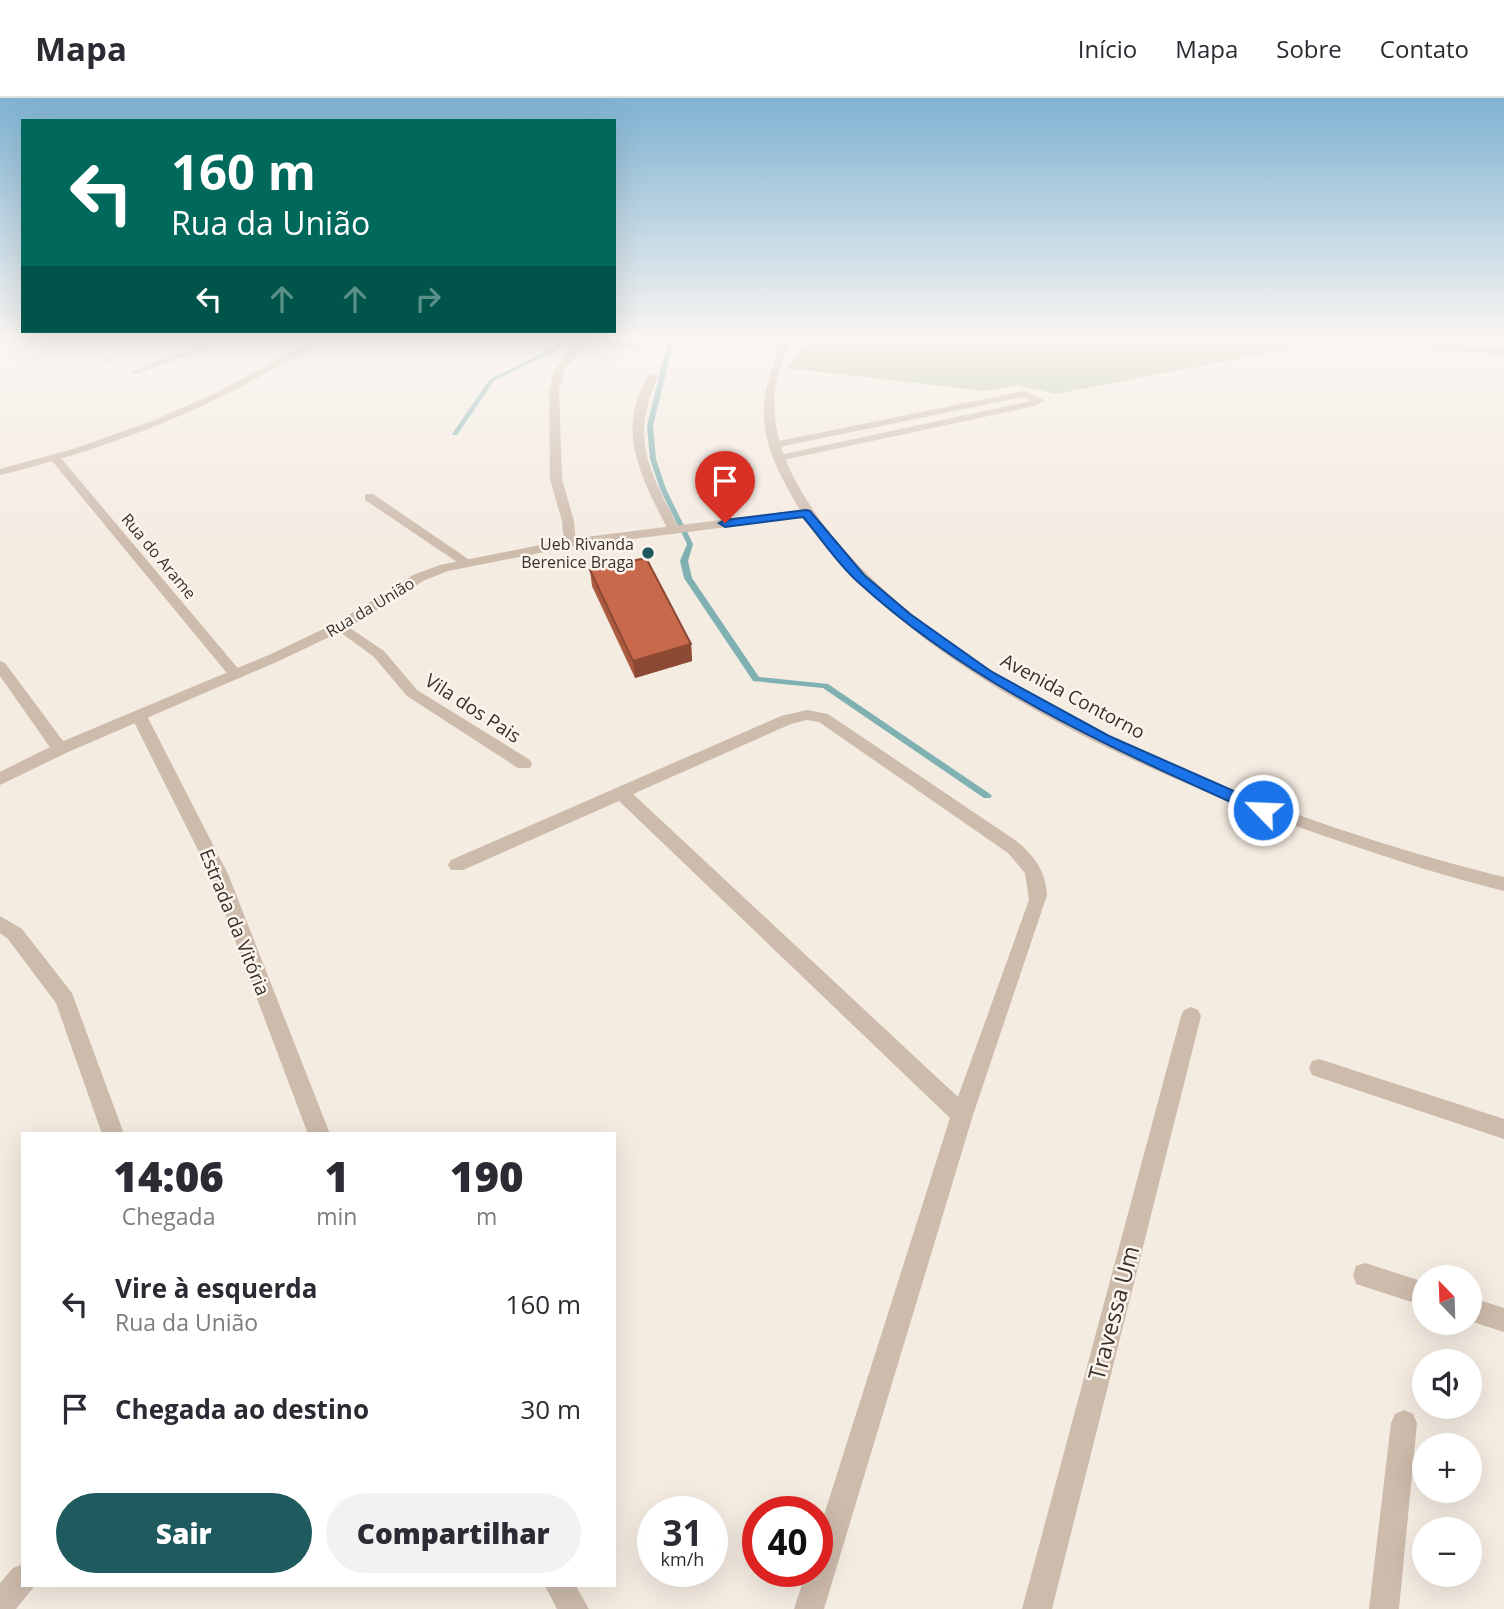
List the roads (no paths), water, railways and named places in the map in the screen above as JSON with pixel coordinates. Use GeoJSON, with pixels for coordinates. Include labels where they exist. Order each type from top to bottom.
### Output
{"type":"FeatureCollection","features":[{"type":"Feature","properties":{"kind":"street"},"geometry":{"type":"LineString","coordinates":[[0,472],[56,459],[185,411]]}},
{"type":"Feature","properties":{"kind":"street"},"geometry":{"type":"LineString","coordinates":[[554,411],[556,479],[568,521],[570,543]]}},
{"type":"Feature","properties":{"kind":"street"},"geometry":{"type":"LineString","coordinates":[[640,411],[641,450],[652,484],[675,529]]}},
{"type":"Feature","properties":{"kind":"street","name":"Avenida Contorno"},"geometry":{"type":"LineString","coordinates":[[768,411],[769,430],[774,445],[806,513],[860,578],[906,617],[987,675],[1104,739],[1263,810],[1465,875],[1504,884]]}},
{"type":"Feature","properties":{"kind":"street"},"geometry":{"type":"LineString","coordinates":[[774,445],[943,411]]}},
{"type":"Feature","properties":{"kind":"street"},"geometry":{"type":"LineString","coordinates":[[779,457],[999,411]]}},
{"type":"Feature","properties":{"kind":"street","name":"Rua do Arame"},"geometry":{"type":"LineString","coordinates":[[56,459],[236,675]]}},
{"type":"Feature","properties":{"kind":"street"},"geometry":{"type":"LineString","coordinates":[[369,497],[468,563]]}},
{"type":"Feature","properties":{"kind":"street","name":"Rua da União"},"geometry":{"type":"LineString","coordinates":[[0,779],[60,749],[236,675],[341,626],[418,578],[468,563],[570,543],[806,513]]}},
{"type":"Feature","properties":{"kind":"street","name":"Vila dos Pais"},"geometry":{"type":"LineString","coordinates":[[341,626],[379,654],[412,693],[524,764]]}},
{"type":"Feature","properties":{"kind":"street"},"geometry":{"type":"LineString","coordinates":[[0,666],[60,749]]}},
{"type":"Feature","properties":{"kind":"street"},"geometry":{"type":"LineString","coordinates":[[457,865],[786,720],[807,715],[823,718],[967,814],[1015,850],[1035,875],[1039,887],[1038,900],[962,1115],[810,1609]]}},
{"type":"Feature","properties":{"kind":"street","name":"Estrada da Vitória"},"geometry":{"type":"LineString","coordinates":[[139,716],[219,874],[318,1132]]}},
{"type":"Feature","properties":{"kind":"street"},"geometry":{"type":"LineString","coordinates":[[621,793],[962,1115]]}},
{"type":"Feature","properties":{"kind":"street"},"geometry":{"type":"LineString","coordinates":[[0,923],[15,934],[65,999],[112,1132]]}},
{"type":"Feature","properties":{"kind":"street","name":"Travessa Um"},"geometry":{"type":"LineString","coordinates":[[1037,1609],[1191,1016]]}},
{"type":"Feature","properties":{"kind":"street"},"geometry":{"type":"LineString","coordinates":[[1319,1068],[1504,1129]]}},
{"type":"Feature","properties":{"kind":"street"},"geometry":{"type":"LineString","coordinates":[[1365,1275],[1412,1290]]}},
{"type":"Feature","properties":{"kind":"street"},"geometry":{"type":"LineString","coordinates":[[1482,1313],[1504,1320]]}},
{"type":"Feature","properties":{"kind":"street"},"geometry":{"type":"LineString","coordinates":[[1384,1609],[1404,1423]]}},
{"type":"Feature","properties":{"kind":"street"},"geometry":{"type":"LineString","coordinates":[[0,1605],[21,1580]]}},
{"type":"Feature","properties":{"kind":"street"},"geometry":{"type":"LineString","coordinates":[[560,1587],[574,1609]]}},
{"type":"Feature","properties":{"kind":"waterway"},"geometry":{"type":"LineString","coordinates":[[455,434],[471,411]]}},
{"type":"Feature","properties":{"kind":"waterway"},"geometry":{"type":"LineString","coordinates":[[654,411],[650,426],[653,459],[663,489],[690,544],[684,561],[688,578],[756,679],[825,686],[987,796]]}},
{"type":"Feature","properties":{"kind":"place","name":"Ueb Rivanda Berenice Braga"},"geometry":{"type":"Point","coordinates":[648,553]}}]}
